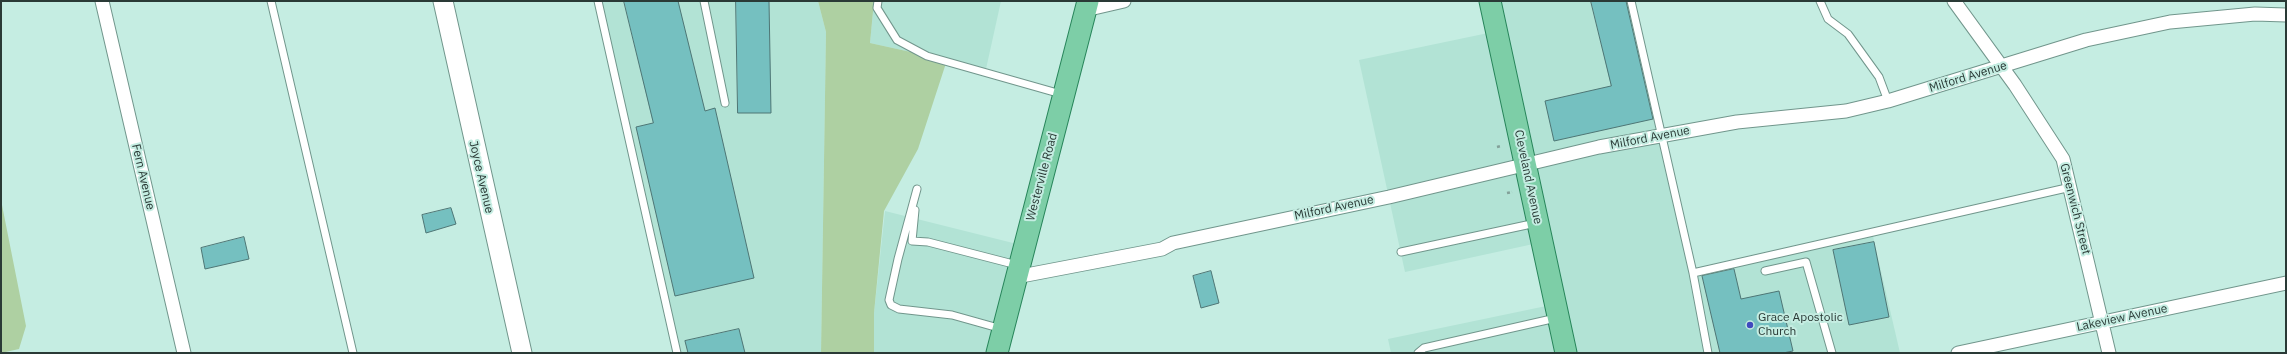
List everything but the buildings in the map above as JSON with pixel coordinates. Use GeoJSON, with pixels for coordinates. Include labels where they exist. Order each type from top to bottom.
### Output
{"type":"FeatureCollection","features":[{"type":"Feature","properties":{"kind":"main road","name":"Cleveland Avenue"},"geometry":{"type":"LineString","coordinates":[[1490,1],[1566,353]]}},
{"type":"Feature","properties":{"kind":"main road","name":"Westerville Road"},"geometry":{"type":"LineString","coordinates":[[997,353],[1086,6]]}},
{"type":"Feature","properties":{"kind":"street","name":"Fern Avenue"},"geometry":{"type":"LineString","coordinates":[[102,1],[184,353]]}},
{"type":"Feature","properties":{"kind":"street","name":"Joyce Avenue"},"geometry":{"type":"LineString","coordinates":[[443,1],[522,353]]}},
{"type":"Feature","properties":{"kind":"street"},"geometry":{"type":"LineString","coordinates":[[1086,6],[1124,1]]}},
{"type":"Feature","properties":{"kind":"street","name":"Greenwich Street"},"geometry":{"type":"LineString","coordinates":[[1954,1],[2002,67],[2063,159],[2109,353]]}},
{"type":"Feature","properties":{"kind":"street","name":"Milford Avenue"},"geometry":{"type":"LineString","coordinates":[[1018,271],[1162,249],[1173,243],[1389,197],[1525,164],[1661,135],[1737,122],[1846,111],[1888,101],[2086,40],[2170,22],[2255,14],[2286,14]]}},
{"type":"Feature","properties":{"kind":"street","name":"Lakeview Avenue"},"geometry":{"type":"LineString","coordinates":[[1958,353],[2286,283]]}},
{"type":"Feature","properties":{"kind":"lane"},"geometry":{"type":"LineString","coordinates":[[271,1],[353,353]]}},
{"type":"Feature","properties":{"kind":"lane"},"geometry":{"type":"LineString","coordinates":[[598,1],[677,353]]}},
{"type":"Feature","properties":{"kind":"lane"},"geometry":{"type":"LineString","coordinates":[[704,1],[725,103]]}},
{"type":"Feature","properties":{"kind":"lane"},"geometry":{"type":"LineString","coordinates":[[878,1],[877,8],[896,40],[928,56],[1064,95]]}},
{"type":"Feature","properties":{"kind":"lane"},"geometry":{"type":"LineString","coordinates":[[1631,1],[1693,273],[1708,353]]}},
{"type":"Feature","properties":{"kind":"lane"},"geometry":{"type":"LineString","coordinates":[[1820,1],[1828,19],[1848,34],[1879,77],[1888,101]]}},
{"type":"Feature","properties":{"kind":"lane"},"geometry":{"type":"LineString","coordinates":[[1693,273],[2071,188]]}},
{"type":"Feature","properties":{"kind":"lane"},"geometry":{"type":"LineString","coordinates":[[1003,329],[952,315],[899,309],[891,305],[889,300],[898,259],[917,189],[912,241],[928,242],[1018,271]]}},
{"type":"Feature","properties":{"kind":"lane"},"geometry":{"type":"LineString","coordinates":[[1401,252],[1538,222]]}},
{"type":"Feature","properties":{"kind":"lane"},"geometry":{"type":"LineString","coordinates":[[1765,271],[1806,262],[1832,353]]}},
{"type":"Feature","properties":{"kind":"lane"},"geometry":{"type":"LineString","coordinates":[[1418,353],[1424,348],[1558,317]]}},
{"type":"Feature","properties":{"kind":"path"},"geometry":{"type":"LineString","coordinates":[[1497,147],[1501,146]]}},
{"type":"Feature","properties":{"kind":"path"},"geometry":{"type":"LineString","coordinates":[[1508,193],[1512,192]]}},
{"type":"Feature","properties":{"kind":"shaded area"},"geometry":{"type":"Polygon","coordinates":[[[596,1],[818,1],[826,32],[821,353],[675,353],[596,1]]]}},
{"type":"Feature","properties":{"kind":"shaded area"},"geometry":{"type":"Polygon","coordinates":[[[818,1],[874,1],[870,43],[947,60],[918,149],[884,211],[874,313],[874,353],[821,353],[826,32],[818,1]]]}},
{"type":"Feature","properties":{"kind":"shaded area"},"geometry":{"type":"Polygon","coordinates":[[[874,1],[1001,1],[986,69],[870,43],[874,1]]]}},
{"type":"Feature","properties":{"kind":"shaded area"},"geometry":{"type":"Polygon","coordinates":[[[1487,1],[1632,1],[1692,269],[1872,232],[1900,353],[1391,353],[1388,339],[1551,305],[1538,243],[1405,272],[1359,60],[1493,32],[1487,1]]]}},
{"type":"Feature","properties":{"kind":"shaded area"},"geometry":{"type":"Polygon","coordinates":[[[1,200],[26,326],[19,349],[1,353],[1,200]]]}},
{"type":"Feature","properties":{"kind":"shaded area"},"geometry":{"type":"Polygon","coordinates":[[[885,211],[1025,246],[998,353],[874,353],[874,313],[885,211]]]}},
{"type":"Feature","properties":{"kind":"place","name":"Grace Apostolic Church"},"geometry":{"type":"Point","coordinates":[1750,325]}}]}
